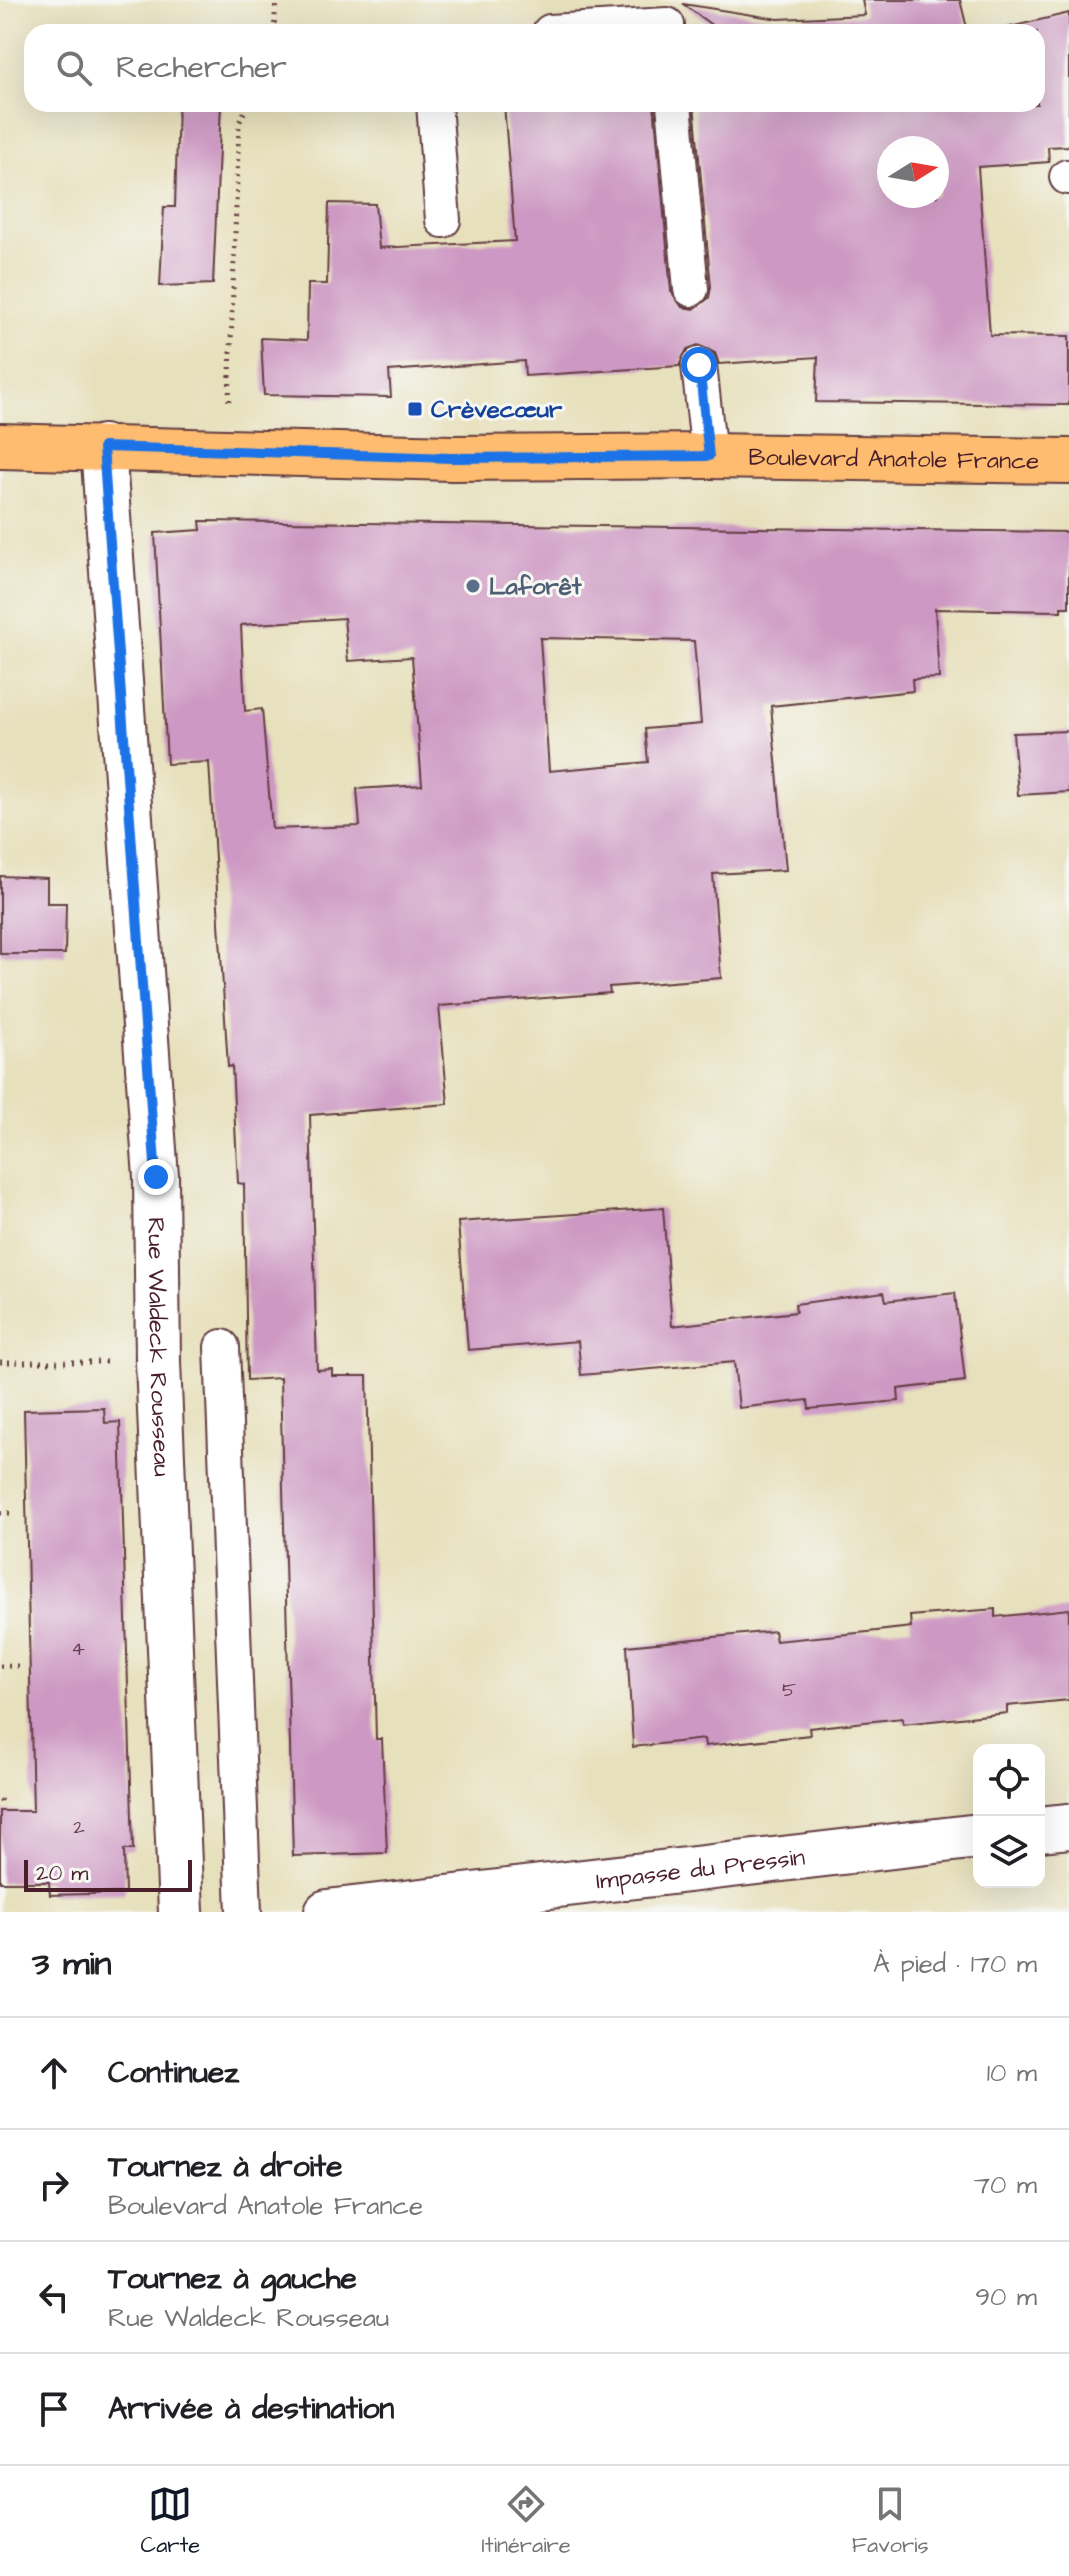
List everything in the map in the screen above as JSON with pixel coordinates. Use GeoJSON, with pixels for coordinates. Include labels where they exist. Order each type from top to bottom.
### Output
{"type":"FeatureCollection","features":[{"type":"Feature","properties":{"kind":"main road","name":"Boulevard Anatole France"},"geometry":{"type":"LineString","coordinates":[[0,446],[452,458],[709,456],[1069,461]]}},
{"type":"Feature","properties":{"kind":"street","name":"Rue Waldeck Rousseau"},"geometry":{"type":"LineString","coordinates":[[103,447],[156,1177],[158,1362],[181,1912]]}},
{"type":"Feature","properties":{"kind":"street"},"geometry":{"type":"LineString","coordinates":[[1045,1828],[1069,1826]]}},
{"type":"Feature","properties":{"kind":"street","name":"Impasse du Pressin"},"geometry":{"type":"LineString","coordinates":[[327,1912],[973,1837]]}},
{"type":"Feature","properties":{"kind":"lane"},"geometry":{"type":"LineString","coordinates":[[435,112],[443,220]]}},
{"type":"Feature","properties":{"kind":"lane"},"geometry":{"type":"LineString","coordinates":[[675,112],[691,289]]}},
{"type":"Feature","properties":{"kind":"lane"},"geometry":{"type":"LineString","coordinates":[[699,365],[709,456]]}},
{"type":"Feature","properties":{"kind":"lane"},"geometry":{"type":"LineString","coordinates":[[222,1347],[244,1912]]}},
{"type":"Feature","properties":{"kind":"path"},"geometry":{"type":"LineString","coordinates":[[274,24],[276,0]]}},
{"type":"Feature","properties":{"kind":"path"},"geometry":{"type":"LineString","coordinates":[[227,451],[239,123],[244,112]]}},
{"type":"Feature","properties":{"kind":"path"},"geometry":{"type":"LineString","coordinates":[[0,1362],[158,1362]]}},
{"type":"Feature","properties":{"kind":"path"},"geometry":{"type":"LineString","coordinates":[[0,1513],[14,1513]]}},
{"type":"Feature","properties":{"kind":"path"},"geometry":{"type":"LineString","coordinates":[[0,1666],[20,1666]]}},
{"type":"Feature","properties":{"kind":"building"},"geometry":{"type":"Polygon","coordinates":[[[862,0],[960,0],[966,24],[710,24],[683,4],[778,19],[865,15],[862,0]]]}},
{"type":"Feature","properties":{"kind":"building"},"geometry":{"type":"Polygon","coordinates":[[[1069,13],[1069,146],[1048,147],[1049,162],[978,167],[990,335],[1069,336],[1069,405],[816,402],[818,357],[719,364],[715,353],[698,345],[687,349],[679,366],[525,376],[524,361],[389,371],[391,397],[264,395],[261,338],[307,340],[308,284],[327,284],[329,203],[375,204],[379,248],[515,241],[505,112],[655,112],[671,291],[682,307],[694,309],[709,298],[711,287],[695,112],[1045,112],[1045,24],[1023,24],[1069,13]]]}},
{"type":"Feature","properties":{"kind":"building"},"geometry":{"type":"Polygon","coordinates":[[[178,112],[221,112],[213,284],[160,286],[164,207],[175,207],[178,112]]]}},
{"type":"Feature","properties":{"kind":"building"},"geometry":{"type":"Polygon","coordinates":[[[200,521],[1069,532],[1069,607],[1061,607],[1061,611],[935,609],[939,678],[912,679],[913,691],[771,706],[786,870],[713,874],[721,978],[609,987],[610,993],[439,1006],[448,1104],[310,1115],[317,1370],[332,1369],[332,1376],[367,1376],[376,1739],[382,1739],[387,1853],[293,1856],[280,1378],[247,1380],[244,1184],[238,1183],[232,1066],[228,1067],[209,762],[167,764],[155,533],[201,530],[200,521]],[[344,618],[241,625],[245,711],[262,709],[272,829],[360,826],[357,789],[422,785],[412,657],[348,661],[344,618]],[[540,638],[549,771],[648,762],[645,729],[701,724],[694,641],[540,638]]]}},
{"type":"Feature","properties":{"kind":"building"},"geometry":{"type":"Polygon","coordinates":[[[1069,731],[1069,792],[1018,795],[1013,733],[1069,731]]]}},
{"type":"Feature","properties":{"kind":"building"},"geometry":{"type":"Polygon","coordinates":[[[0,876],[47,878],[47,903],[66,903],[65,954],[0,954],[0,876]]]}},
{"type":"Feature","properties":{"kind":"building"},"geometry":{"type":"Polygon","coordinates":[[[663,1208],[672,1326],[796,1312],[795,1304],[884,1292],[886,1301],[955,1293],[965,1381],[898,1389],[899,1401],[809,1409],[808,1400],[739,1408],[734,1362],[581,1375],[578,1341],[468,1350],[458,1222],[663,1208]]]}},
{"type":"Feature","properties":{"kind":"building"},"geometry":{"type":"Polygon","coordinates":[[[104,1408],[105,1423],[120,1422],[133,1850],[124,1850],[125,1893],[50,1895],[49,1882],[0,1882],[0,1811],[33,1811],[24,1410],[104,1408]]]}},
{"type":"Feature","properties":{"kind":"building"},"geometry":{"type":"Polygon","coordinates":[[[995,1609],[995,1617],[1069,1609],[1069,1700],[1007,1706],[1007,1713],[903,1724],[902,1718],[809,1728],[810,1735],[705,1746],[704,1739],[633,1747],[627,1646],[774,1631],[776,1641],[868,1632],[911,1627],[910,1616],[995,1609]]]}},
{"type":"Feature","properties":{"kind":"place","name":"Crèvecœur"},"geometry":{"type":"Point","coordinates":[415,409]}},
{"type":"Feature","properties":{"kind":"place","name":"Laforêt"},"geometry":{"type":"Point","coordinates":[473,586]}},
{"type":"Feature","properties":{"kind":"route"},"geometry":{"type":"LineString","coordinates":[[156,1177],[103,447],[452,458],[709,456],[699,365]]}}]}
